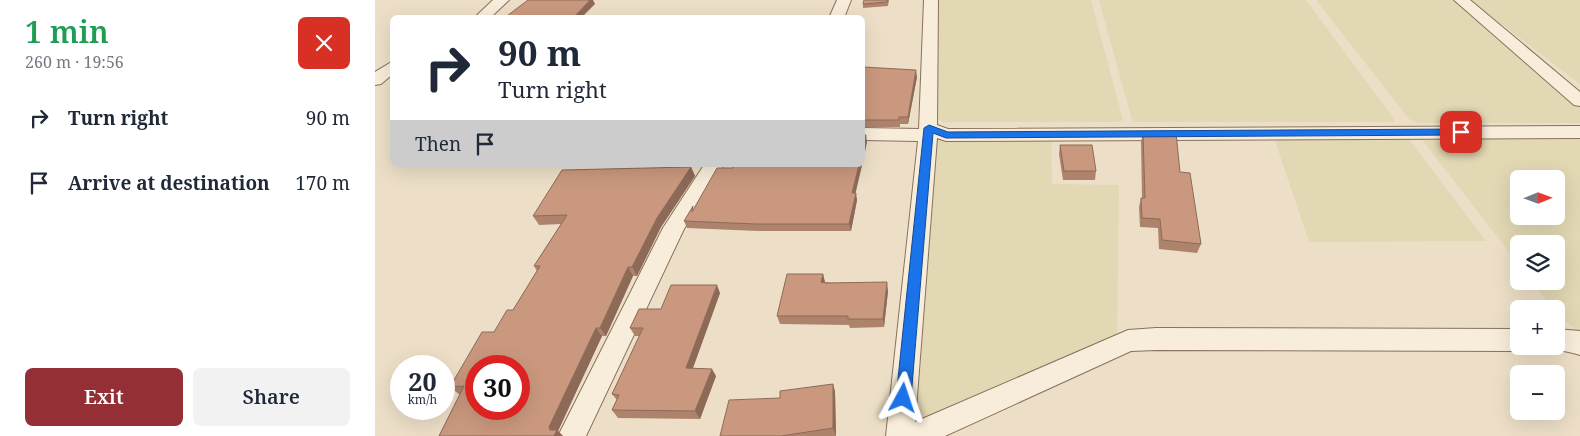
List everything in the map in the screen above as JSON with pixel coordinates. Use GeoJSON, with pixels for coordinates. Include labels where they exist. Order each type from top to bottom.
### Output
{"type":"FeatureCollection","features":[{"type":"Feature","properties":{"kind":"street"},"geometry":{"type":"LineString","coordinates":[[484,15],[502,0]]}},
{"type":"Feature","properties":{"kind":"street"},"geometry":{"type":"LineString","coordinates":[[837,15],[844,0]]}},
{"type":"Feature","properties":{"kind":"street"},"geometry":{"type":"LineString","coordinates":[[900,436],[929,132],[931,0]]}},
{"type":"Feature","properties":{"kind":"street"},"geometry":{"type":"LineString","coordinates":[[1461,0],[1580,101]]}},
{"type":"Feature","properties":{"kind":"street"},"geometry":{"type":"LineString","coordinates":[[375,80],[390,68]]}},
{"type":"Feature","properties":{"kind":"street"},"geometry":{"type":"LineString","coordinates":[[865,134],[929,132],[946,135],[1580,132]]}},
{"type":"Feature","properties":{"kind":"street"},"geometry":{"type":"LineString","coordinates":[[572,436],[674,228],[713,167]]}},
{"type":"Feature","properties":{"kind":"street"},"geometry":{"type":"LineString","coordinates":[[914,436],[1128,342],[1156,339],[1510,340]]}},
{"type":"Feature","properties":{"kind":"street"},"geometry":{"type":"LineString","coordinates":[[1565,340],[1575,340],[1580,344]]}},
{"type":"Feature","properties":{"kind":"shaded area"},"geometry":{"type":"Polygon","coordinates":[[[935,0],[1091,0],[1123,120],[1120,122],[943,122],[938,119],[935,0]]]}},
{"type":"Feature","properties":{"kind":"shaded area"},"geometry":{"type":"Polygon","coordinates":[[[1099,0],[1306,0],[1395,120],[1393,122],[1135,122],[1132,120],[1099,0]]]}},
{"type":"Feature","properties":{"kind":"shaded area"},"geometry":{"type":"Polygon","coordinates":[[[1316,0],[1462,0],[1580,94],[1580,123],[1417,123],[1409,119],[1316,0]]]}},
{"type":"Feature","properties":{"kind":"shaded area"},"geometry":{"type":"Polygon","coordinates":[[[1470,0],[1580,0],[1580,84],[1470,0]]]}},
{"type":"Feature","properties":{"kind":"shaded area"},"geometry":{"type":"Polygon","coordinates":[[[1051,132],[1052,184],[1119,185],[1117,335],[921,421],[915,418],[937,136],[1051,132]]]}},
{"type":"Feature","properties":{"kind":"shaded area"},"geometry":{"type":"Polygon","coordinates":[[[1272,132],[1405,134],[1486,241],[1309,242],[1272,132]]]}},
{"type":"Feature","properties":{"kind":"shaded area"},"geometry":{"type":"Polygon","coordinates":[[[1580,133],[1580,333],[1565,320],[1565,300],[1546,300],[1538,290],[1565,290],[1565,235],[1510,235],[1510,253],[1420,137],[1580,133]]]}},
{"type":"Feature","properties":{"kind":"building"},"geometry":{"type":"Polygon","coordinates":[[[528,0],[590,0],[576,15],[508,15],[528,0]]]}},
{"type":"Feature","properties":{"kind":"building"},"geometry":{"type":"Polygon","coordinates":[[[864,0],[888,0],[887,2],[863,4],[864,0]]]}},
{"type":"Feature","properties":{"kind":"building"},"geometry":{"type":"Polygon","coordinates":[[[865,67],[916,70],[908,117],[899,117],[899,120],[865,120],[865,67]]]}},
{"type":"Feature","properties":{"kind":"building"},"geometry":{"type":"Polygon","coordinates":[[[1143,133],[1176,133],[1180,172],[1190,173],[1201,244],[1162,240],[1160,219],[1142,218],[1141,198],[1145,198],[1143,133]]]}},
{"type":"Feature","properties":{"kind":"building"},"geometry":{"type":"Polygon","coordinates":[[[1060,145],[1092,145],[1096,171],[1064,171],[1060,145]]]}},
{"type":"Feature","properties":{"kind":"building"},"geometry":{"type":"Polygon","coordinates":[[[691,167],[657,218],[632,267],[628,267],[600,328],[596,328],[549,427],[550,430],[557,430],[554,436],[439,436],[447,420],[455,420],[455,404],[464,386],[455,387],[455,378],[465,361],[465,420],[530,420],[530,355],[469,355],[482,332],[494,332],[507,310],[513,310],[540,266],[534,266],[567,215],[533,216],[562,170],[691,167]]]}},
{"type":"Feature","properties":{"kind":"building"},"geometry":{"type":"Polygon","coordinates":[[[858,167],[852,193],[856,193],[849,224],[756,224],[684,221],[693,206],[692,212],[717,168],[858,167]]]}},
{"type":"Feature","properties":{"kind":"building"},"geometry":{"type":"Polygon","coordinates":[[[787,274],[823,274],[821,282],[826,283],[887,282],[883,319],[848,319],[848,316],[777,316],[787,274]]]}},
{"type":"Feature","properties":{"kind":"building"},"geometry":{"type":"Polygon","coordinates":[[[671,285],[717,285],[686,368],[712,369],[695,411],[612,410],[619,395],[612,394],[643,328],[630,328],[639,309],[661,309],[671,285]]]}},
{"type":"Feature","properties":{"kind":"building"},"geometry":{"type":"Polygon","coordinates":[[[833,384],[833,428],[781,436],[720,436],[729,400],[780,398],[780,391],[833,384]]]}},
{"type":"Feature","properties":{"kind":"route"},"geometry":{"type":"LineString","coordinates":[[903,398],[929,128],[946,135],[1461,132]]}}]}
